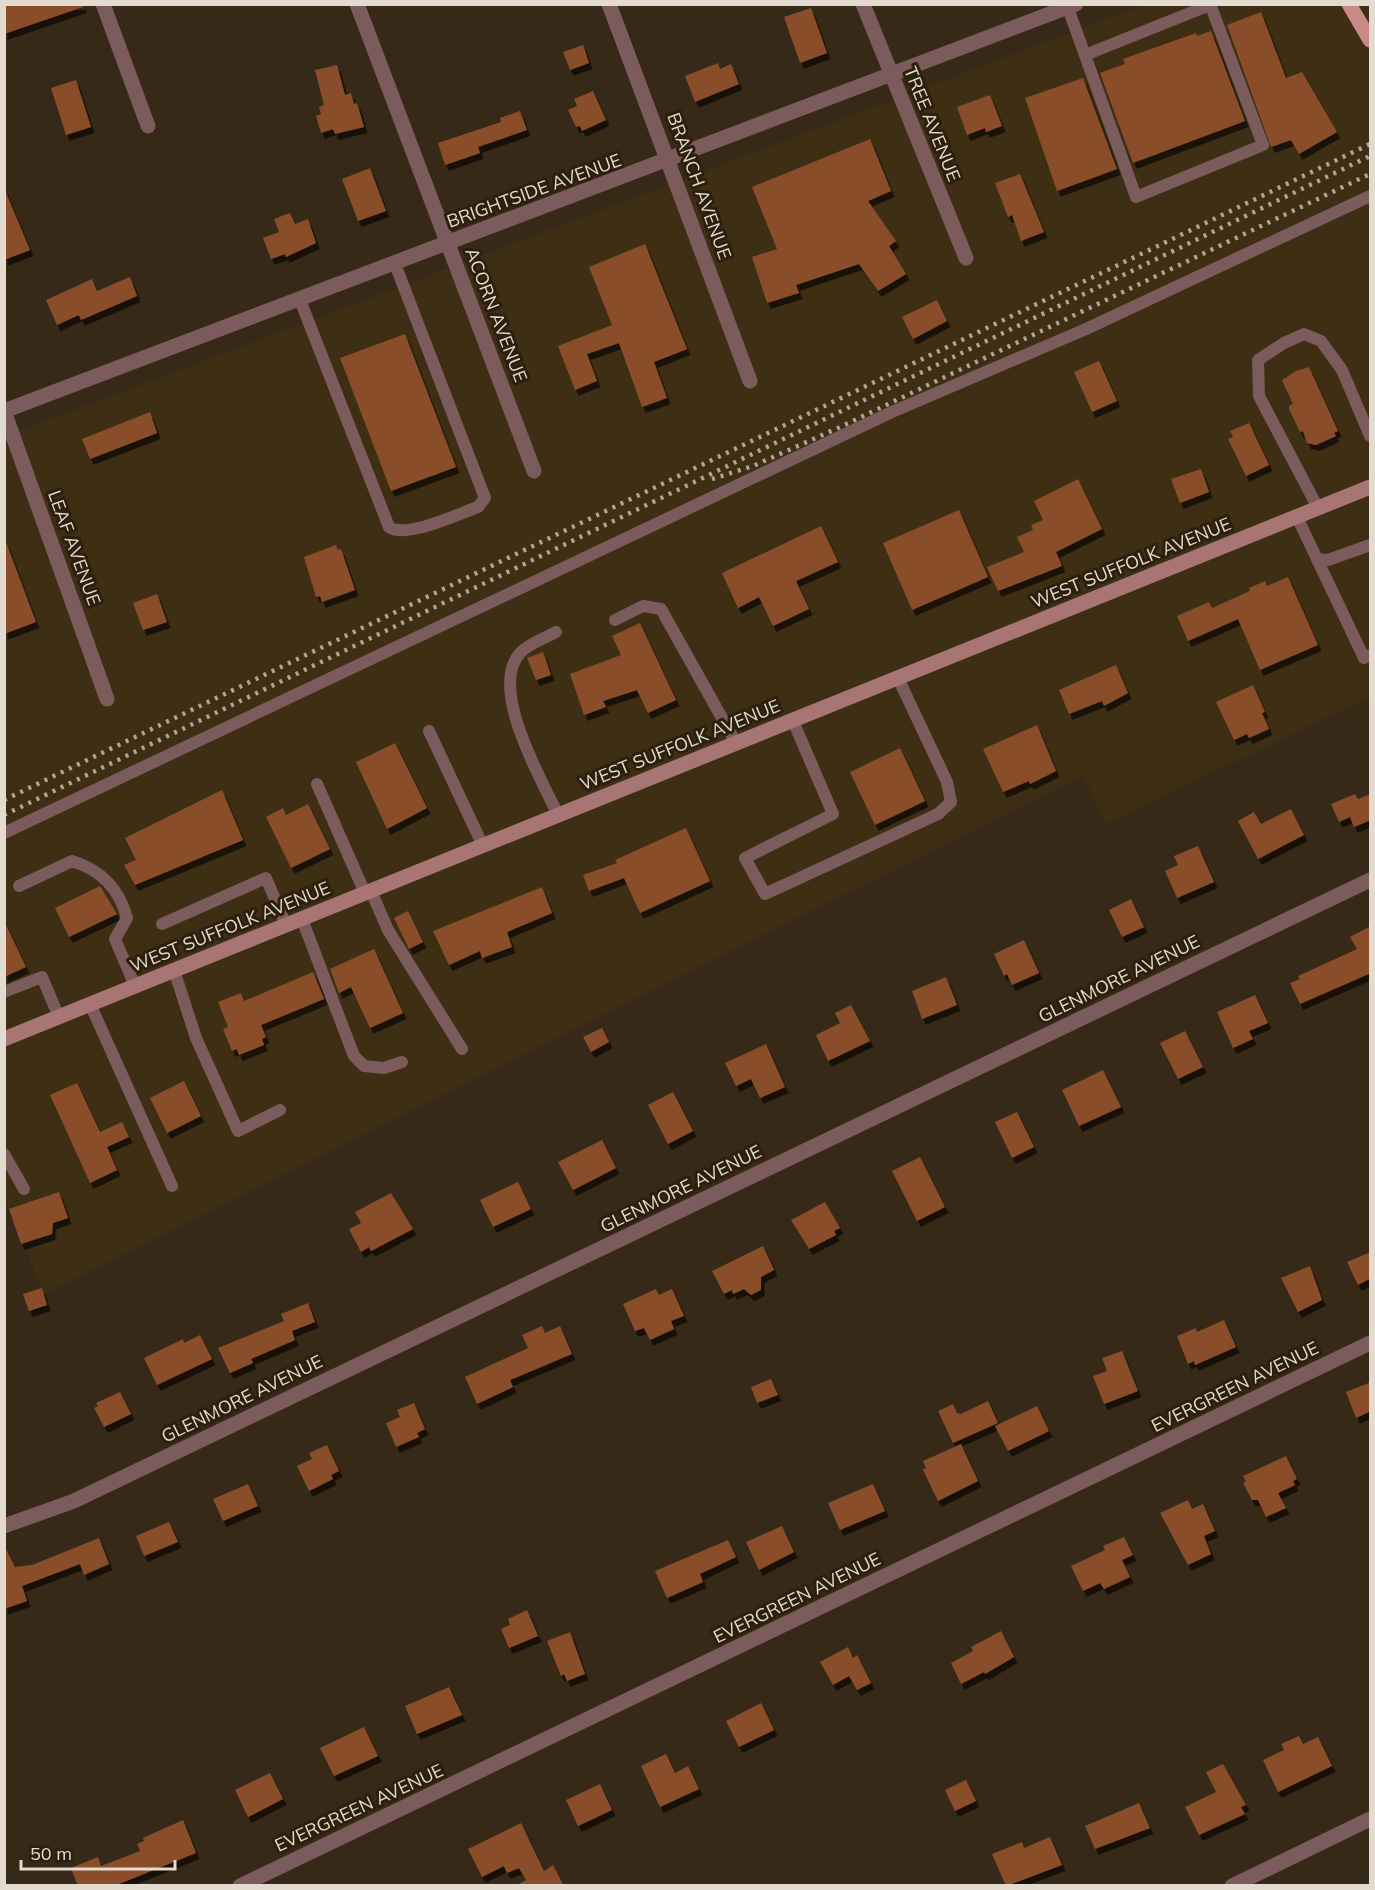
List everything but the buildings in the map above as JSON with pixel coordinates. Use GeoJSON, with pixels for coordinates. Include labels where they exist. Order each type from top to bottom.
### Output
{"type":"FeatureCollection","features":[{"type":"Feature","properties":{"kind":"main road"},"geometry":{"type":"LineString","coordinates":[[1349,4],[1371,40]]}},
{"type":"Feature","properties":{"kind":"main road","name":"WEST SUFFOLK AVENUE"},"geometry":{"type":"LineString","coordinates":[[4,1039],[1371,487]]}},
{"type":"Feature","properties":{"kind":"street"},"geometry":{"type":"LineString","coordinates":[[102,4],[148,126]]}},
{"type":"Feature","properties":{"kind":"street","name":"ACORN AVENUE"},"geometry":{"type":"LineString","coordinates":[[357,4],[534,471]]}},
{"type":"Feature","properties":{"kind":"street","name":"BRANCH AVENUE"},"geometry":{"type":"LineString","coordinates":[[609,4],[750,381]]}},
{"type":"Feature","properties":{"kind":"street","name":"TREE AVENUE"},"geometry":{"type":"LineString","coordinates":[[863,4],[890,76],[966,258]]}},
{"type":"Feature","properties":{"kind":"street","name":"BRIGHTSIDE AVENUE"},"geometry":{"type":"LineString","coordinates":[[4,411],[669,161],[1072,6]]}},
{"type":"Feature","properties":{"kind":"street","name":"LEAF AVENUE"},"geometry":{"type":"LineString","coordinates":[[4,411],[107,699]]}},
{"type":"Feature","properties":{"kind":"street","name":"GLENMORE AVENUE"},"geometry":{"type":"LineString","coordinates":[[4,1526],[74,1501],[1371,880]]}},
{"type":"Feature","properties":{"kind":"street","name":"EVERGREEN AVENUE"},"geometry":{"type":"LineString","coordinates":[[240,1886],[1371,1343]]}},
{"type":"Feature","properties":{"kind":"street"},"geometry":{"type":"LineString","coordinates":[[1232,1886],[1371,1819]]}},
{"type":"Feature","properties":{"kind":"lane"},"geometry":{"type":"LineString","coordinates":[[1072,6],[1085,55],[1136,197],[1263,146],[1210,5],[1085,55]]}},
{"type":"Feature","properties":{"kind":"lane"},"geometry":{"type":"LineString","coordinates":[[4,833],[881,417],[1086,329],[1371,196]]}},
{"type":"Feature","properties":{"kind":"lane"},"geometry":{"type":"LineString","coordinates":[[300,300],[389,527],[395,531],[411,531],[478,507],[485,498],[394,264]]}},
{"type":"Feature","properties":{"kind":"lane"},"geometry":{"type":"LineString","coordinates":[[1318,508],[1259,396],[1256,372],[1258,360],[1284,343],[1304,334],[1321,341],[1342,370],[1371,436]]}},
{"type":"Feature","properties":{"kind":"lane"},"geometry":{"type":"LineString","coordinates":[[1297,517],[1364,658],[1371,656]]}},
{"type":"Feature","properties":{"kind":"lane"},"geometry":{"type":"LineString","coordinates":[[1317,559],[1328,560],[1371,545]]}},
{"type":"Feature","properties":{"kind":"lane"},"geometry":{"type":"LineString","coordinates":[[615,620],[643,606],[661,609],[736,744]]}},
{"type":"Feature","properties":{"kind":"lane"},"geometry":{"type":"LineString","coordinates":[[556,632],[521,652],[513,663],[510,682],[513,709],[521,733],[558,815]]}},
{"type":"Feature","properties":{"kind":"lane"},"geometry":{"type":"LineString","coordinates":[[793,721],[833,814],[745,858],[765,894],[938,814],[951,802],[947,782],[898,678]]}},
{"type":"Feature","properties":{"kind":"lane"},"geometry":{"type":"LineString","coordinates":[[429,731],[483,846]]}},
{"type":"Feature","properties":{"kind":"lane"},"geometry":{"type":"LineString","coordinates":[[317,784],[388,930],[462,1049]]}},
{"type":"Feature","properties":{"kind":"lane"},"geometry":{"type":"LineString","coordinates":[[19,886],[72,861],[92,867],[114,887],[123,904],[127,918],[115,939],[135,986]]}},
{"type":"Feature","properties":{"kind":"lane"},"geometry":{"type":"LineString","coordinates":[[162,924],[266,878],[286,925]]}},
{"type":"Feature","properties":{"kind":"lane"},"geometry":{"type":"LineString","coordinates":[[302,919],[354,1056],[364,1066],[384,1068],[402,1062]]}},
{"type":"Feature","properties":{"kind":"lane"},"geometry":{"type":"LineString","coordinates":[[174,970],[196,1038],[238,1131],[280,1110]]}},
{"type":"Feature","properties":{"kind":"lane"},"geometry":{"type":"LineString","coordinates":[[4,993],[42,977],[59,1017]]}},
{"type":"Feature","properties":{"kind":"lane"},"geometry":{"type":"LineString","coordinates":[[90,1004],[172,1186]]}},
{"type":"Feature","properties":{"kind":"lane"},"geometry":{"type":"LineString","coordinates":[[4,1154],[24,1189]]}},
{"type":"Feature","properties":{"kind":"shaded area"},"geometry":{"type":"Polygon","coordinates":[[[1143,5],[1370,5],[1370,697],[1106,824],[1083,776],[44,1294],[5,1200],[5,436],[1143,5]]]}},
{"type":"Feature","properties":{"kind":"railway"},"geometry":{"type":"LineString","coordinates":[[4,800],[1370,144]]}},
{"type":"Feature","properties":{"kind":"railway"},"geometry":{"type":"LineString","coordinates":[[4,815],[1370,156]]}},
{"type":"Feature","properties":{"kind":"railway"},"geometry":{"type":"LineString","coordinates":[[712,479],[753,466],[838,428],[1370,174]]}}]}
